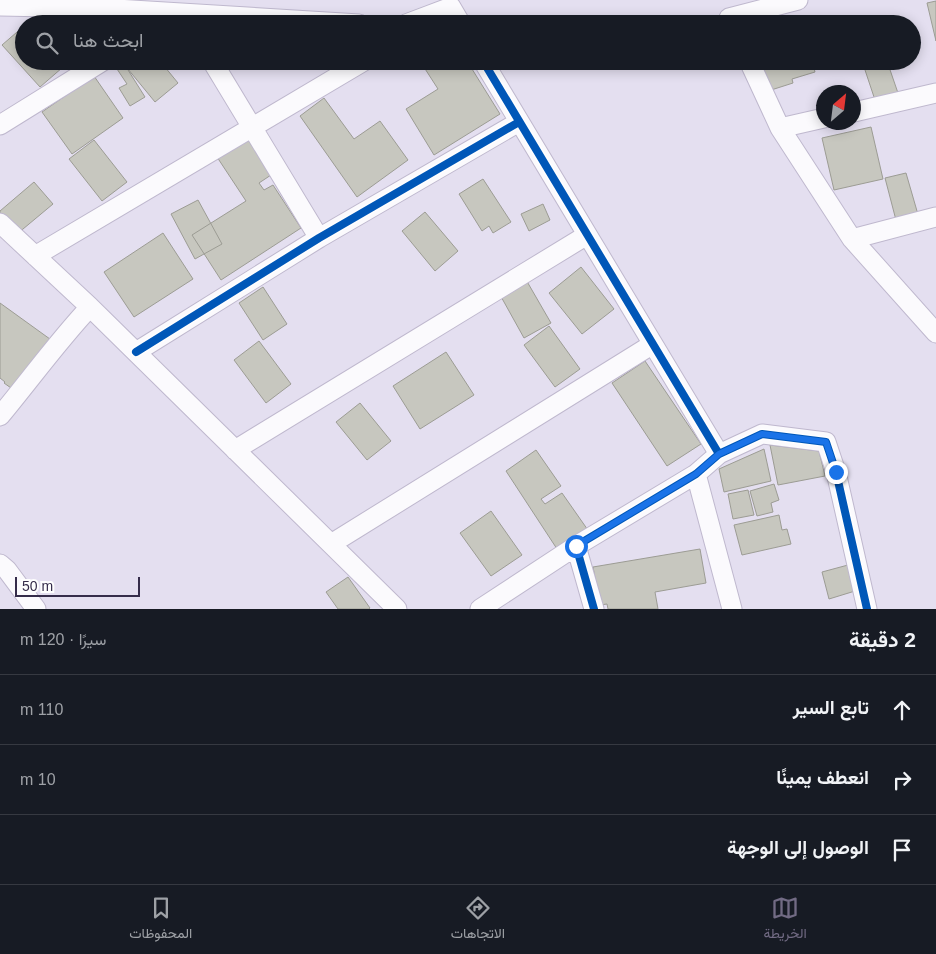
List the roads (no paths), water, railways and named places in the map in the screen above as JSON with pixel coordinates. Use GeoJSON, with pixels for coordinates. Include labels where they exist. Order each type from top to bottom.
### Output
{"type":"FeatureCollection","features":[{"type":"Feature","properties":{"kind":"street"},"geometry":{"type":"LineString","coordinates":[[740,15],[798,0]]}},
{"type":"Feature","properties":{"kind":"street"},"geometry":{"type":"LineString","coordinates":[[0,6],[98,4],[166,15]]}},
{"type":"Feature","properties":{"kind":"street"},"geometry":{"type":"LineString","coordinates":[[430,15],[451,7],[456,15]]}},
{"type":"Feature","properties":{"kind":"street"},"geometry":{"type":"LineString","coordinates":[[0,125],[89,70]]}},
{"type":"Feature","properties":{"kind":"street"},"geometry":{"type":"LineString","coordinates":[[217,70],[319,238]]}},
{"type":"Feature","properties":{"kind":"street"},"geometry":{"type":"LineString","coordinates":[[36,256],[349,70]]}},
{"type":"Feature","properties":{"kind":"street"},"geometry":{"type":"LineString","coordinates":[[488,70],[719,454]]}},
{"type":"Feature","properties":{"kind":"street"},"geometry":{"type":"LineString","coordinates":[[753,70],[780,128],[852,239],[936,333]]}},
{"type":"Feature","properties":{"kind":"street"},"geometry":{"type":"LineString","coordinates":[[861,110],[936,93]]}},
{"type":"Feature","properties":{"kind":"street"},"geometry":{"type":"LineString","coordinates":[[780,128],[816,120]]}},
{"type":"Feature","properties":{"kind":"street"},"geometry":{"type":"LineString","coordinates":[[136,352],[319,238],[519,122]]}},
{"type":"Feature","properties":{"kind":"street"},"geometry":{"type":"LineString","coordinates":[[852,239],[936,217]]}},
{"type":"Feature","properties":{"kind":"street"},"geometry":{"type":"LineString","coordinates":[[0,223],[90,307],[397,609]]}},
{"type":"Feature","properties":{"kind":"street"},"geometry":{"type":"LineString","coordinates":[[235,450],[587,234]]}},
{"type":"Feature","properties":{"kind":"street"},"geometry":{"type":"LineString","coordinates":[[0,416],[63,335],[90,307]]}},
{"type":"Feature","properties":{"kind":"street"},"geometry":{"type":"LineString","coordinates":[[331,544],[653,344]]}},
{"type":"Feature","properties":{"kind":"street"},"geometry":{"type":"LineString","coordinates":[[480,609],[576,546],[696,474],[719,454],[762,434],[826,442],[836,472],[867,609]]}},
{"type":"Feature","properties":{"kind":"street"},"geometry":{"type":"LineString","coordinates":[[696,474],[732,609]]}},
{"type":"Feature","properties":{"kind":"street"},"geometry":{"type":"LineString","coordinates":[[576,546],[594,609]]}},
{"type":"Feature","properties":{"kind":"street"},"geometry":{"type":"LineString","coordinates":[[0,564],[7,570],[36,609]]}}]}
